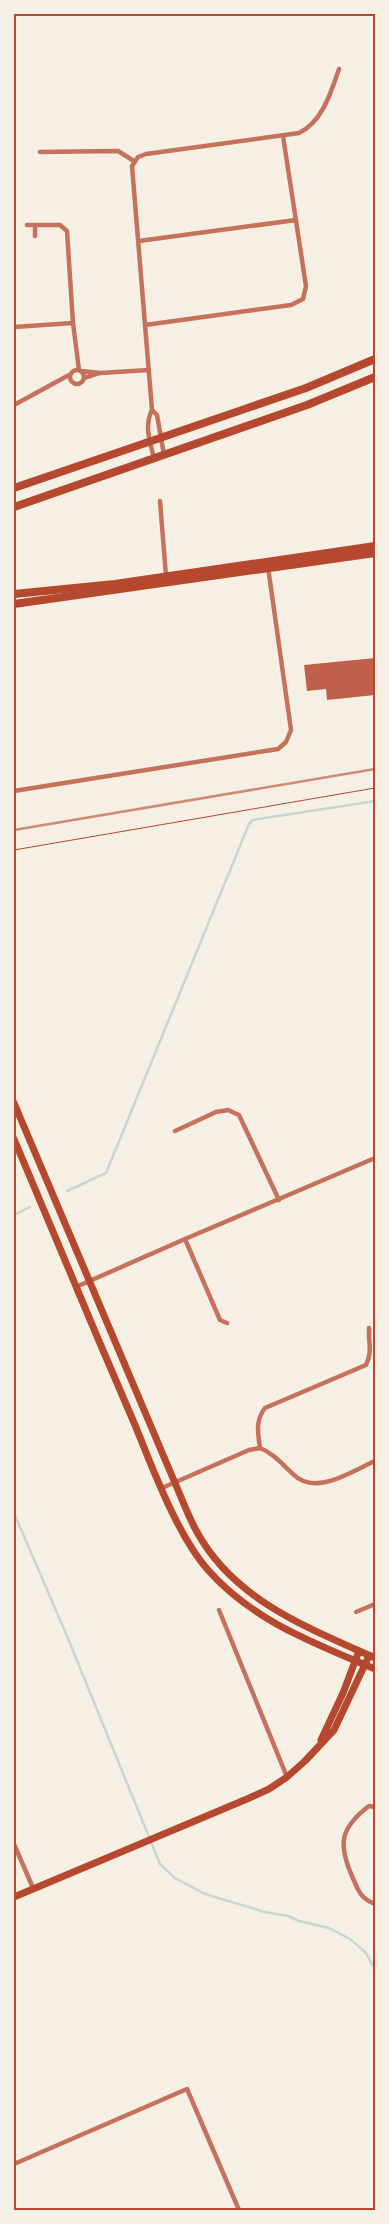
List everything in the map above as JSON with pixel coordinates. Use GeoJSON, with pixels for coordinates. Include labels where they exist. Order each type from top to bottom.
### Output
{"type":"FeatureCollection","features":[{"type":"Feature","properties":{"kind":"highway"},"geometry":{"type":"LineString","coordinates":[[14,488],[306,388],[375,358]]}},
{"type":"Feature","properties":{"kind":"highway"},"geometry":{"type":"LineString","coordinates":[[14,507],[307,405],[375,377]]}},
{"type":"Feature","properties":{"kind":"highway"},"geometry":{"type":"LineString","coordinates":[[14,604],[166,579],[375,550]]}},
{"type":"Feature","properties":{"kind":"highway"},"geometry":{"type":"LineString","coordinates":[[14,594],[166,579]]}},
{"type":"Feature","properties":{"kind":"main road"},"geometry":{"type":"LineString","coordinates":[[14,1103],[16,1116],[175,1483],[197,1532],[209,1551],[230,1575],[252,1595],[284,1616],[372,1657],[365,1665],[334,1730],[305,1762],[287,1777],[269,1789],[14,1897]]}},
{"type":"Feature","properties":{"kind":"main road"},"geometry":{"type":"LineString","coordinates":[[14,1139],[162,1488],[197,1556],[234,1596],[260,1616],[375,1669]]}},
{"type":"Feature","properties":{"kind":"main road"},"geometry":{"type":"LineString","coordinates":[[320,1744],[359,1651]]}},
{"type":"Feature","properties":{"kind":"street"},"geometry":{"type":"LineString","coordinates":[[154,458],[148,418],[152,410],[132,170],[134,161],[146,154],[299,133],[316,121],[339,69]]}},
{"type":"Feature","properties":{"kind":"street"},"geometry":{"type":"LineString","coordinates":[[145,325],[291,305],[303,299],[306,286],[283,136]]}},
{"type":"Feature","properties":{"kind":"street"},"geometry":{"type":"LineString","coordinates":[[40,152],[118,151],[134,161]]}},
{"type":"Feature","properties":{"kind":"street"},"geometry":{"type":"LineString","coordinates":[[139,241],[296,220]]}},
{"type":"Feature","properties":{"kind":"street"},"geometry":{"type":"LineString","coordinates":[[27,225],[60,225],[67,231],[76,357],[84,378]]}},
{"type":"Feature","properties":{"kind":"street"},"geometry":{"type":"LineString","coordinates":[[35,225],[35,236]]}},
{"type":"Feature","properties":{"kind":"street"},"geometry":{"type":"LineString","coordinates":[[14,327],[73,323]]}},
{"type":"Feature","properties":{"kind":"street"},"geometry":{"type":"LineString","coordinates":[[71,382],[71,373],[76,357]]}},
{"type":"Feature","properties":{"kind":"street"},"geometry":{"type":"LineString","coordinates":[[14,405],[71,373],[80,370],[100,373],[149,370]]}},
{"type":"Feature","properties":{"kind":"street"},"geometry":{"type":"LineString","coordinates":[[58,381],[80,384],[84,378],[100,373]]}},
{"type":"Feature","properties":{"kind":"street"},"geometry":{"type":"LineString","coordinates":[[152,410],[158,415],[164,455]]}},
{"type":"Feature","properties":{"kind":"street"},"geometry":{"type":"LineString","coordinates":[[160,501],[166,579]]}},
{"type":"Feature","properties":{"kind":"street"},"geometry":{"type":"LineString","coordinates":[[14,791],[278,749],[286,742],[291,730],[268,565]]}},
{"type":"Feature","properties":{"kind":"street"},"geometry":{"type":"LineString","coordinates":[[175,1131],[216,1112],[228,1110],[239,1115],[279,1200]]}},
{"type":"Feature","properties":{"kind":"street"},"geometry":{"type":"LineString","coordinates":[[76,1287],[185,1238],[375,1158]]}},
{"type":"Feature","properties":{"kind":"street"},"geometry":{"type":"LineString","coordinates":[[185,1238],[220,1320],[227,1323]]}},
{"type":"Feature","properties":{"kind":"street"},"geometry":{"type":"LineString","coordinates":[[260,1448],[257,1424],[259,1415],[265,1408],[366,1365],[371,1354],[368,1339],[369,1328]]}},
{"type":"Feature","properties":{"kind":"street"},"geometry":{"type":"LineString","coordinates":[[162,1488],[249,1450],[260,1448],[269,1452],[297,1479],[305,1483],[322,1484],[375,1460]]}},
{"type":"Feature","properties":{"kind":"street"},"geometry":{"type":"LineString","coordinates":[[356,1612],[375,1604]]}},
{"type":"Feature","properties":{"kind":"street"},"geometry":{"type":"LineString","coordinates":[[219,1610],[287,1777]]}},
{"type":"Feature","properties":{"kind":"street"},"geometry":{"type":"LineString","coordinates":[[375,1807],[370,1806],[354,1818],[342,1844],[344,1858],[360,1896],[375,1904]]}},
{"type":"Feature","properties":{"kind":"street"},"geometry":{"type":"LineString","coordinates":[[14,1844],[33,1888]]}},
{"type":"Feature","properties":{"kind":"street"},"geometry":{"type":"LineString","coordinates":[[14,2164],[187,2089],[239,2210]]}},
{"type":"Feature","properties":{"kind":"path"},"geometry":{"type":"LineString","coordinates":[[14,850],[375,788]]}},
{"type":"Feature","properties":{"kind":"building"},"geometry":{"type":"Polygon","coordinates":[[[375,658],[375,695],[327,700],[326,689],[307,691],[304,665],[375,658]]]}},
{"type":"Feature","properties":{"kind":"waterway"},"geometry":{"type":"LineString","coordinates":[[67,1191],[106,1173],[249,824],[253,820],[375,801]]}},
{"type":"Feature","properties":{"kind":"waterway"},"geometry":{"type":"LineString","coordinates":[[14,1215],[30,1207]]}},
{"type":"Feature","properties":{"kind":"waterway"},"geometry":{"type":"LineString","coordinates":[[14,1513],[67,1636],[160,1864],[175,1878],[205,1894],[329,1928],[350,1939],[366,1953],[375,1970]]}},
{"type":"Feature","properties":{"kind":"railway"},"geometry":{"type":"LineString","coordinates":[[14,830],[375,769]]}}]}
